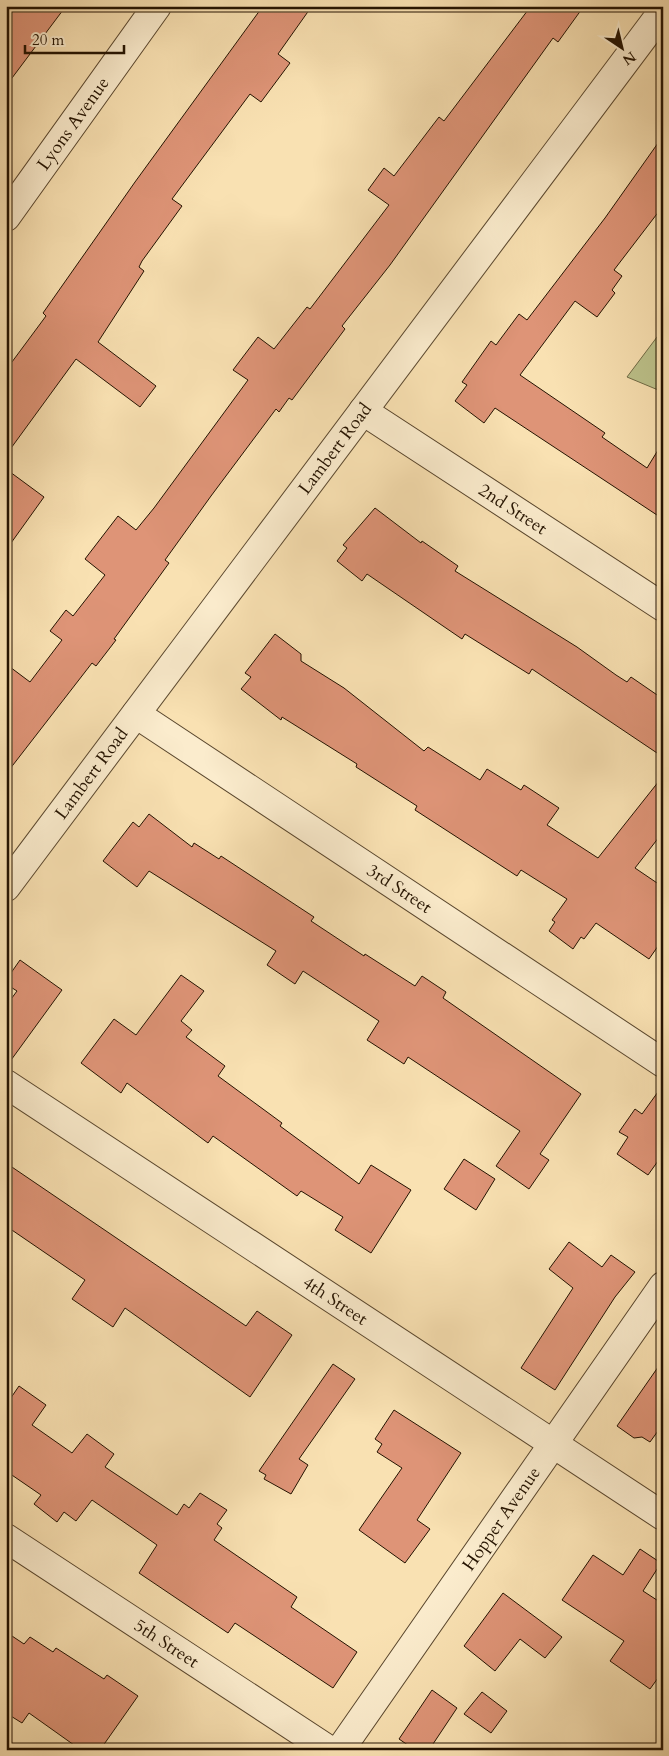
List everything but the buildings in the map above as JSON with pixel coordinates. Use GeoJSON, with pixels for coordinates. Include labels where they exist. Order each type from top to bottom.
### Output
{"type":"FeatureCollection","features":[{"type":"Feature","properties":{"kind":"street","name":"Lyons Avenue"},"geometry":{"type":"LineString","coordinates":[[6,217],[157,6]]}},
{"type":"Feature","properties":{"kind":"street","name":"Lambert Road"},"geometry":{"type":"LineString","coordinates":[[6,887],[663,11]]}},
{"type":"Feature","properties":{"kind":"street","name":"2nd Street"},"geometry":{"type":"LineString","coordinates":[[363,411],[663,607]]}},
{"type":"Feature","properties":{"kind":"street","name":"3rd Street"},"geometry":{"type":"LineString","coordinates":[[136,714],[663,1063]]}},
{"type":"Feature","properties":{"kind":"street","name":"4th Street"},"geometry":{"type":"LineString","coordinates":[[6,1084],[663,1516]]}},
{"type":"Feature","properties":{"kind":"street","name":"Hopper Avenue"},"geometry":{"type":"LineString","coordinates":[[340,1750],[663,1286]]}},
{"type":"Feature","properties":{"kind":"street","name":"5th Street"},"geometry":{"type":"LineString","coordinates":[[6,1538],[329,1750]]}},
{"type":"Feature","properties":{"kind":"green space"},"geometry":{"type":"Polygon","coordinates":[[[663,329],[663,392],[627,377],[663,329]]]}}]}
